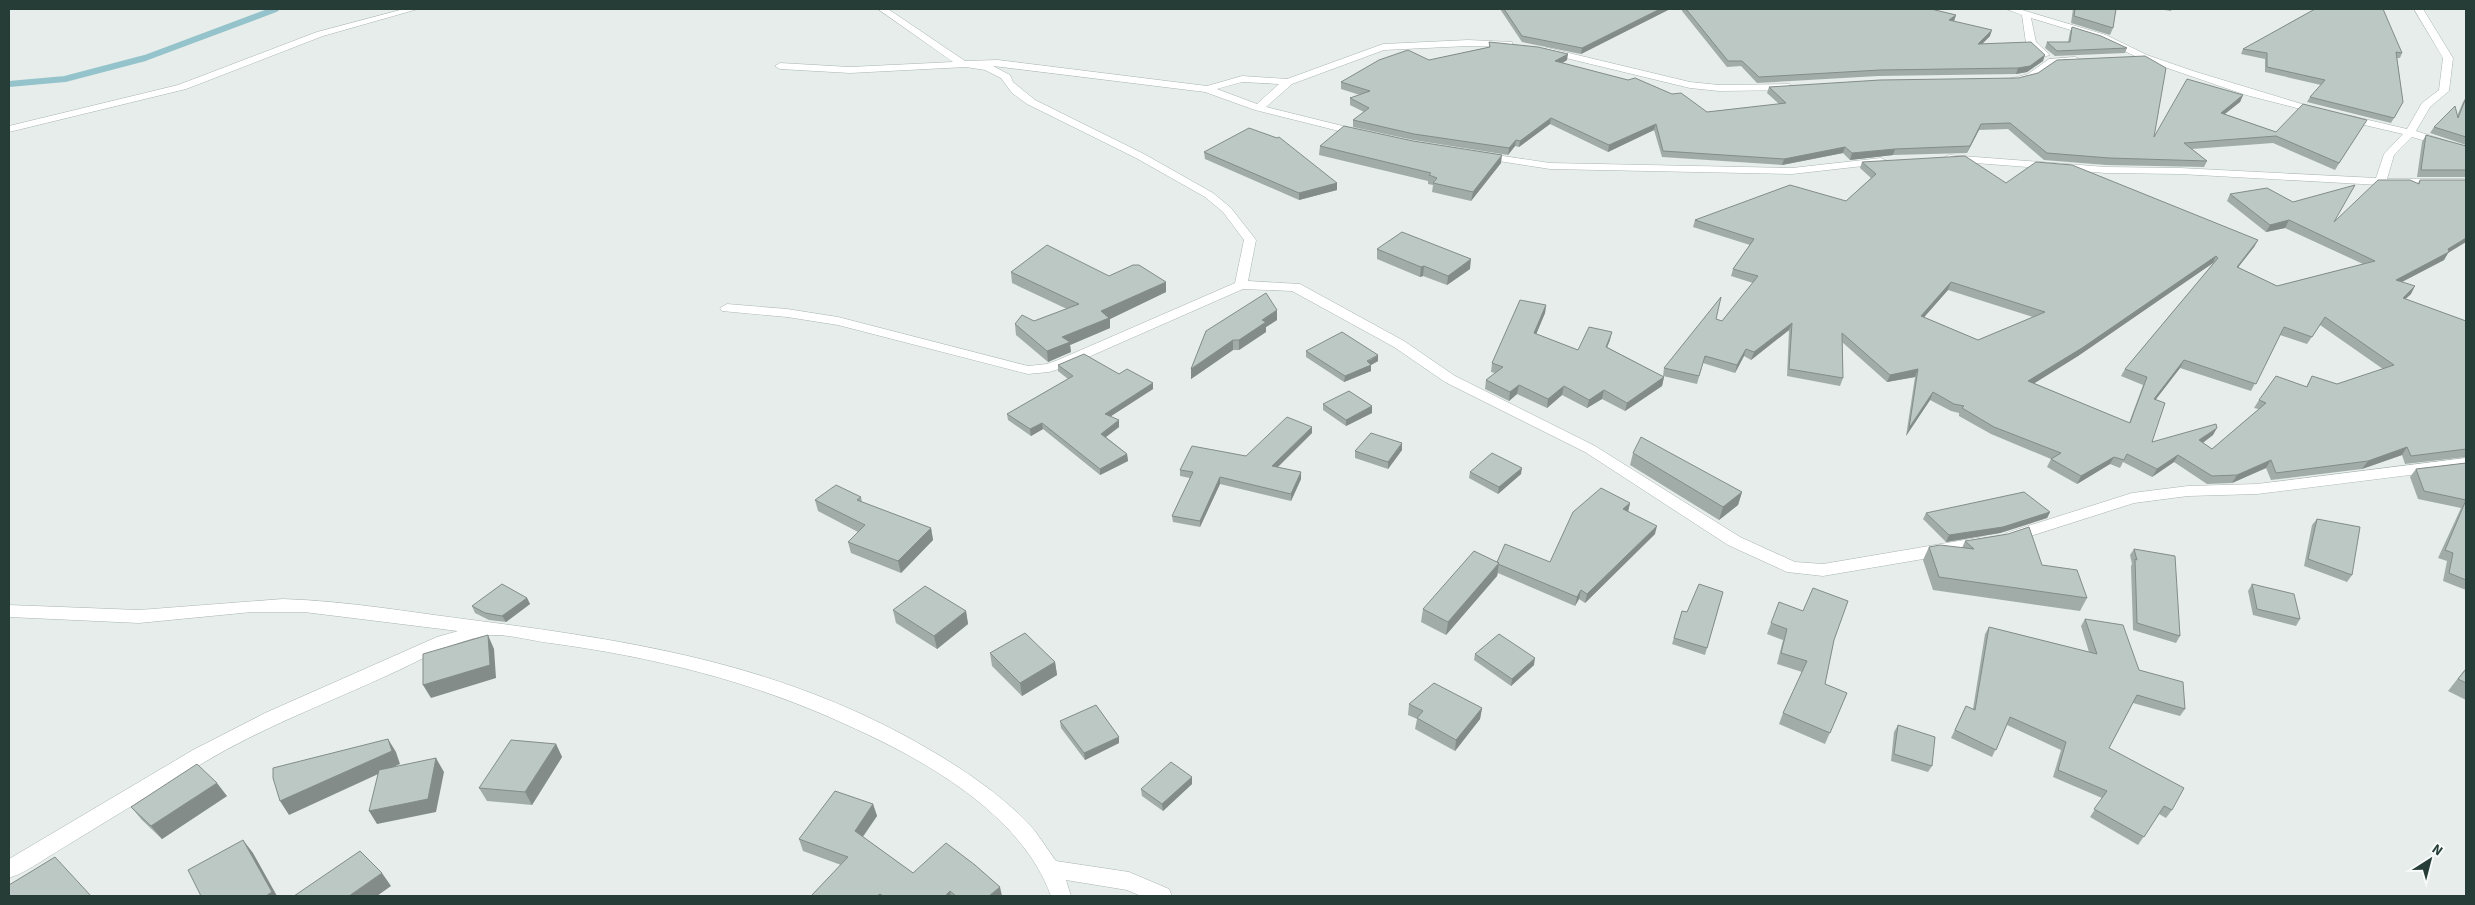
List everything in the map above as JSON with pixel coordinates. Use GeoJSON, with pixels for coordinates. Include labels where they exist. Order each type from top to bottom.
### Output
{"type":"FeatureCollection","features":[{"type":"Feature","properties":{"kind":"street"},"geometry":{"type":"LineString","coordinates":[[9,129],[38,120],[133,101],[223,73],[309,38],[413,9]]}},
{"type":"Feature","properties":{"kind":"street"},"geometry":{"type":"LineString","coordinates":[[882,9],[962,64],[986,66],[998,71],[1006,76],[1008,84],[1031,102],[1140,156],[1209,195],[1227,210],[1250,240],[1241,285]]}},
{"type":"Feature","properties":{"kind":"street"},"geometry":{"type":"LineString","coordinates":[[2010,9],[2102,37],[2144,57],[2250,93],[2410,133],[2466,150]]}},
{"type":"Feature","properties":{"kind":"street"},"geometry":{"type":"LineString","coordinates":[[2380,182],[2389,154],[2410,133],[2419,114],[2426,105],[2444,91],[2448,58],[2419,9]]}},
{"type":"Feature","properties":{"kind":"street"},"geometry":{"type":"LineString","coordinates":[[2026,14],[2031,44],[2052,61]]}},
{"type":"Feature","properties":{"kind":"street"},"geometry":{"type":"LineString","coordinates":[[1206,89],[1242,80],[1288,82],[1317,73],[1344,60],[1383,47],[1485,43],[1524,46]]}},
{"type":"Feature","properties":{"kind":"street"},"geometry":{"type":"LineString","coordinates":[[1537,48],[1690,86],[1751,88],[1802,86]]}},
{"type":"Feature","properties":{"kind":"street"},"geometry":{"type":"LineString","coordinates":[[2126,58],[2144,57]]}},
{"type":"Feature","properties":{"kind":"street"},"geometry":{"type":"LineString","coordinates":[[2006,79],[2031,76],[2052,61],[2089,59]]}},
{"type":"Feature","properties":{"kind":"street"},"geometry":{"type":"LineString","coordinates":[[780,66],[850,70],[998,63],[1206,89],[1259,108],[1367,135]]}},
{"type":"Feature","properties":{"kind":"street"},"geometry":{"type":"LineString","coordinates":[[1259,108],[1288,82]]}},
{"type":"Feature","properties":{"kind":"street"},"geometry":{"type":"LineString","coordinates":[[1468,154],[1550,166],[1792,171],[1893,160]]}},
{"type":"Feature","properties":{"kind":"street"},"geometry":{"type":"LineString","coordinates":[[1940,158],[1958,157],[2106,170],[2180,171],[2380,182],[2466,182]]}},
{"type":"Feature","properties":{"kind":"street"},"geometry":{"type":"LineString","coordinates":[[727,308],[787,313],[838,321],[1009,366],[1040,370],[1063,363],[1241,285],[1295,287],[1399,344],[1450,379],[1590,449],[1734,540],[1768,558],[1793,568],[1823,570],[2001,540],[2132,498],[2188,492],[2283,486],[2466,463]]}},
{"type":"Feature","properties":{"kind":"street"},"geometry":{"type":"LineString","coordinates":[[9,611],[159,616],[282,604],[332,608],[579,640],[671,657],[742,677],[803,698],[878,731],[940,764],[988,799],[1015,823],[1050,869],[1062,896]]}},
{"type":"Feature","properties":{"kind":"street"},"geometry":{"type":"LineString","coordinates":[[9,869],[200,755],[272,718],[443,642],[488,629]]}},
{"type":"Feature","properties":{"kind":"street"},"geometry":{"type":"LineString","coordinates":[[1050,869],[1128,881],[1162,896]]}},
{"type":"Feature","properties":{"kind":"building"},"geometry":{"type":"Polygon","coordinates":[[[1504,9],[1660,9],[1582,48],[1522,36],[1504,9]]]}},
{"type":"Feature","properties":{"kind":"building"},"geometry":{"type":"Polygon","coordinates":[[[1686,9],[1931,9],[1956,15],[1949,20],[1992,30],[1978,44],[2031,42],[2045,55],[2030,66],[2018,68],[1880,70],[1759,77],[1742,61],[1728,61],[1686,9]]]}},
{"type":"Feature","properties":{"kind":"building"},"geometry":{"type":"Polygon","coordinates":[[[2075,9],[2116,9],[2113,28],[2074,16],[2075,9]]]}},
{"type":"Feature","properties":{"kind":"building"},"geometry":{"type":"Polygon","coordinates":[[[2315,9],[2383,9],[2402,53],[2396,52],[2403,102],[2394,118],[2310,97],[2325,80],[2267,67],[2267,53],[2243,49],[2315,9]]]}},
{"type":"Feature","properties":{"kind":"building"},"geometry":{"type":"Polygon","coordinates":[[[2072,27],[2101,36],[2127,48],[2057,51],[2047,42],[2070,42],[2072,27]]]}},
{"type":"Feature","properties":{"kind":"building"},"geometry":{"type":"Polygon","coordinates":[[[1489,42],[1538,47],[1568,54],[1555,61],[1628,80],[1635,78],[1672,94],[1681,93],[1707,112],[1786,103],[1769,87],[1880,80],[2018,78],[2038,73],[2057,60],[2145,56],[2166,68],[2154,137],[2187,79],[2243,95],[2221,113],[2276,132],[2303,104],[2367,120],[2339,163],[2276,136],[2184,143],[2207,161],[2109,158],[2047,153],[2010,123],[1981,124],[1970,146],[1852,153],[1845,147],[1784,159],[1663,151],[1656,124],[1609,145],[1551,118],[1520,141],[1516,140],[1509,148],[1414,134],[1353,120],[1369,108],[1350,98],[1370,91],[1341,82],[1379,60],[1408,50],[1429,60],[1490,47],[1489,42]]]}},
{"type":"Feature","properties":{"kind":"building"},"geometry":{"type":"Polygon","coordinates":[[[2466,98],[2466,137],[2434,127],[2455,106],[2458,118],[2466,98]]]}},
{"type":"Feature","properties":{"kind":"building"},"geometry":{"type":"Polygon","coordinates":[[[1344,126],[1413,141],[1502,155],[1473,192],[1433,183],[1437,178],[1429,175],[1431,173],[1320,146],[1344,126]]]}},
{"type":"Feature","properties":{"kind":"building"},"geometry":{"type":"Polygon","coordinates":[[[1249,128],[1277,138],[1279,137],[1337,183],[1299,193],[1204,152],[1249,128]]]}},
{"type":"Feature","properties":{"kind":"building"},"geometry":{"type":"Polygon","coordinates":[[[2426,135],[2466,146],[2466,170],[2421,170],[2426,135]]]}},
{"type":"Feature","properties":{"kind":"building"},"geometry":{"type":"Polygon","coordinates":[[[1965,156],[2006,183],[2036,162],[2072,165],[2258,240],[2237,267],[2277,286],[2375,261],[2289,220],[2270,225],[2230,194],[2267,188],[2293,202],[2355,185],[2334,222],[2378,180],[2410,180],[2419,184],[2420,180],[2466,180],[2466,238],[2448,249],[2449,252],[2396,280],[2415,286],[2403,298],[2466,321],[2466,449],[2411,456],[2407,447],[2368,461],[2276,473],[2271,460],[2237,475],[2212,476],[2178,455],[2157,469],[2127,454],[2124,460],[2114,457],[2081,476],[2051,459],[2061,453],[1994,427],[1962,408],[1964,406],[1954,404],[1933,392],[1909,428],[1918,369],[1890,375],[1842,333],[1843,378],[1789,369],[1792,323],[1754,352],[1746,349],[1737,365],[1705,356],[1699,376],[1664,368],[1721,297],[1716,319],[1722,321],[1758,276],[1733,269],[1754,239],[1695,220],[1790,185],[1846,201],[1876,174],[1862,162],[1965,156]],[[2216,256],[2082,348],[2028,381],[2130,423],[2147,377],[2125,369],[2218,258],[2216,256]],[[1951,282],[1921,316],[1978,340],[2045,312],[1951,282]],[[2325,317],[2312,337],[2284,327],[2256,384],[2184,360],[2154,399],[2165,403],[2152,442],[2216,424],[2217,428],[2199,440],[2212,449],[2266,403],[2259,400],[2276,376],[2307,387],[2312,376],[2337,384],[2394,365],[2325,317]]]}},
{"type":"Feature","properties":{"kind":"building"},"geometry":{"type":"Polygon","coordinates":[[[1402,232],[1471,259],[1448,276],[1377,249],[1402,232]]]}},
{"type":"Feature","properties":{"kind":"building"},"geometry":{"type":"Polygon","coordinates":[[[1047,245],[1109,276],[1133,265],[1139,265],[1166,282],[1101,311],[1109,318],[1062,337],[1070,342],[1047,351],[1015,324],[1022,315],[1034,321],[1079,304],[1011,272],[1047,245]]]}},
{"type":"Feature","properties":{"kind":"building"},"geometry":{"type":"Polygon","coordinates":[[[1266,293],[1277,310],[1262,320],[1266,322],[1239,340],[1233,340],[1191,369],[1206,331],[1266,293]]]}},
{"type":"Feature","properties":{"kind":"building"},"geometry":{"type":"Polygon","coordinates":[[[1520,300],[1546,305],[1534,333],[1578,350],[1589,327],[1612,332],[1606,347],[1664,377],[1627,403],[1604,390],[1589,400],[1564,386],[1548,399],[1519,385],[1510,392],[1486,380],[1503,367],[1492,363],[1520,300]]]}},
{"type":"Feature","properties":{"kind":"building"},"geometry":{"type":"Polygon","coordinates":[[[1342,332],[1378,355],[1367,361],[1371,365],[1345,376],[1306,351],[1342,332]]]}},
{"type":"Feature","properties":{"kind":"building"},"geometry":{"type":"Polygon","coordinates":[[[1084,354],[1119,374],[1127,369],[1153,383],[1105,414],[1119,420],[1101,434],[1127,454],[1100,469],[1042,423],[1030,429],[1007,414],[1073,376],[1058,365],[1084,354]]]}},
{"type":"Feature","properties":{"kind":"building"},"geometry":{"type":"Polygon","coordinates":[[[1349,391],[1372,406],[1346,420],[1323,404],[1349,391]]]}},
{"type":"Feature","properties":{"kind":"building"},"geometry":{"type":"Polygon","coordinates":[[[1287,417],[1312,427],[1272,466],[1301,472],[1291,494],[1220,477],[1200,521],[1172,516],[1193,472],[1180,470],[1192,446],[1246,456],[1287,417]]]}},
{"type":"Feature","properties":{"kind":"building"},"geometry":{"type":"Polygon","coordinates":[[[1371,433],[1402,443],[1388,462],[1355,451],[1371,433]]]}},
{"type":"Feature","properties":{"kind":"building"},"geometry":{"type":"Polygon","coordinates":[[[1641,437],[1742,492],[1723,507],[1633,453],[1641,437]]]}},
{"type":"Feature","properties":{"kind":"building"},"geometry":{"type":"Polygon","coordinates":[[[1492,453],[1522,468],[1499,487],[1470,472],[1492,453]]]}},
{"type":"Feature","properties":{"kind":"building"},"geometry":{"type":"Polygon","coordinates":[[[2466,463],[2466,500],[2424,491],[2416,469],[2466,463]]]}},
{"type":"Feature","properties":{"kind":"building"},"geometry":{"type":"Polygon","coordinates":[[[836,485],[861,497],[857,500],[931,528],[898,561],[848,542],[865,525],[815,500],[836,485]]]}},
{"type":"Feature","properties":{"kind":"building"},"geometry":{"type":"Polygon","coordinates":[[[1601,488],[1630,503],[1623,509],[1657,526],[1587,594],[1581,590],[1577,597],[1498,564],[1497,562],[1505,544],[1550,562],[1573,512],[1601,488]]]}},
{"type":"Feature","properties":{"kind":"building"},"geometry":{"type":"Polygon","coordinates":[[[2024,492],[2050,512],[2003,527],[1949,535],[1926,513],[2024,492]]]}},
{"type":"Feature","properties":{"kind":"building"},"geometry":{"type":"Polygon","coordinates":[[[2466,500],[2466,580],[2449,573],[2453,553],[2445,550],[2466,500]]]}},
{"type":"Feature","properties":{"kind":"building"},"geometry":{"type":"Polygon","coordinates":[[[2317,519],[2360,527],[2352,575],[2308,559],[2317,519]]]}},
{"type":"Feature","properties":{"kind":"building"},"geometry":{"type":"Polygon","coordinates":[[[2029,527],[2042,565],[2077,570],[2087,598],[1939,577],[1929,547],[1940,545],[1974,549],[1965,541],[2008,534],[2029,527]]]}},
{"type":"Feature","properties":{"kind":"building"},"geometry":{"type":"Polygon","coordinates":[[[2134,549],[2175,556],[2180,636],[2137,623],[2135,559],[2137,560],[2134,549]]]}},
{"type":"Feature","properties":{"kind":"building"},"geometry":{"type":"Polygon","coordinates":[[[1474,551],[1499,563],[1448,622],[1423,609],[1474,551]]]}},
{"type":"Feature","properties":{"kind":"building"},"geometry":{"type":"Polygon","coordinates":[[[502,584],[527,598],[502,616],[485,613],[472,606],[502,584]]]}},
{"type":"Feature","properties":{"kind":"building"},"geometry":{"type":"Polygon","coordinates":[[[1699,584],[1723,592],[1707,648],[1674,638],[1682,611],[1687,612],[1699,584]]]}},
{"type":"Feature","properties":{"kind":"building"},"geometry":{"type":"Polygon","coordinates":[[[2252,584],[2294,594],[2300,619],[2257,609],[2252,584]]]}},
{"type":"Feature","properties":{"kind":"building"},"geometry":{"type":"Polygon","coordinates":[[[925,586],[966,611],[934,636],[893,610],[925,586]]]}},
{"type":"Feature","properties":{"kind":"building"},"geometry":{"type":"Polygon","coordinates":[[[1813,588],[1848,601],[1834,640],[1825,684],[1847,693],[1830,733],[1783,713],[1807,661],[1781,653],[1787,629],[1771,623],[1779,602],[1803,611],[1813,588]]]}},
{"type":"Feature","properties":{"kind":"building"},"geometry":{"type":"Polygon","coordinates":[[[2085,619],[2123,625],[2139,670],[2183,682],[2185,709],[2137,695],[2109,748],[2184,788],[2172,810],[2164,806],[2144,837],[2094,809],[2107,791],[2058,770],[2066,742],[2010,717],[1996,750],[1955,730],[1966,706],[1975,710],[1989,627],[2097,654],[2085,619]]]}},
{"type":"Feature","properties":{"kind":"building"},"geometry":{"type":"Polygon","coordinates":[[[1025,633],[1055,662],[1020,683],[990,653],[1025,633]]]}},
{"type":"Feature","properties":{"kind":"building"},"geometry":{"type":"Polygon","coordinates":[[[1499,634],[1535,658],[1512,679],[1475,654],[1499,634]]]}},
{"type":"Feature","properties":{"kind":"building"},"geometry":{"type":"Polygon","coordinates":[[[488,635],[490,665],[423,685],[423,654],[488,635]]]}},
{"type":"Feature","properties":{"kind":"building"},"geometry":{"type":"Polygon","coordinates":[[[2466,669],[2466,683],[2458,679],[2466,669]]]}},
{"type":"Feature","properties":{"kind":"building"},"geometry":{"type":"Polygon","coordinates":[[[1434,683],[1482,708],[1456,740],[1417,718],[1423,711],[1409,704],[1434,683]]]}},
{"type":"Feature","properties":{"kind":"building"},"geometry":{"type":"Polygon","coordinates":[[[1096,705],[1119,737],[1084,753],[1060,721],[1096,705]]]}},
{"type":"Feature","properties":{"kind":"building"},"geometry":{"type":"Polygon","coordinates":[[[1898,725],[1935,737],[1932,766],[1894,754],[1898,725]]]}},
{"type":"Feature","properties":{"kind":"building"},"geometry":{"type":"Polygon","coordinates":[[[388,739],[392,751],[280,801],[273,778],[273,768],[388,739]]]}},
{"type":"Feature","properties":{"kind":"building"},"geometry":{"type":"Polygon","coordinates":[[[511,740],[556,744],[525,792],[479,788],[511,740]]]}},
{"type":"Feature","properties":{"kind":"building"},"geometry":{"type":"Polygon","coordinates":[[[436,758],[428,799],[369,811],[379,770],[436,758]]]}},
{"type":"Feature","properties":{"kind":"building"},"geometry":{"type":"Polygon","coordinates":[[[1171,762],[1192,777],[1162,804],[1141,789],[1171,762]]]}},
{"type":"Feature","properties":{"kind":"building"},"geometry":{"type":"Polygon","coordinates":[[[197,764],[217,783],[151,826],[131,807],[197,764]]]}},
{"type":"Feature","properties":{"kind":"building"},"geometry":{"type":"Polygon","coordinates":[[[835,791],[873,804],[855,831],[913,873],[946,843],[1000,887],[989,896],[956,896],[950,891],[945,896],[883,896],[880,894],[877,896],[811,896],[848,857],[799,839],[835,791]]]}},
{"type":"Feature","properties":{"kind":"building"},"geometry":{"type":"Polygon","coordinates":[[[243,840],[272,892],[266,896],[201,896],[188,870],[243,840]]]}},
{"type":"Feature","properties":{"kind":"building"},"geometry":{"type":"Polygon","coordinates":[[[360,851],[382,873],[349,896],[294,896],[360,851]]]}},
{"type":"Feature","properties":{"kind":"building"},"geometry":{"type":"Polygon","coordinates":[[[55,857],[91,896],[9,896],[9,885],[55,857]]]}},
{"type":"Feature","properties":{"kind":"waterway"},"geometry":{"type":"LineString","coordinates":[[9,84],[65,79],[145,58],[276,9]]}}]}
